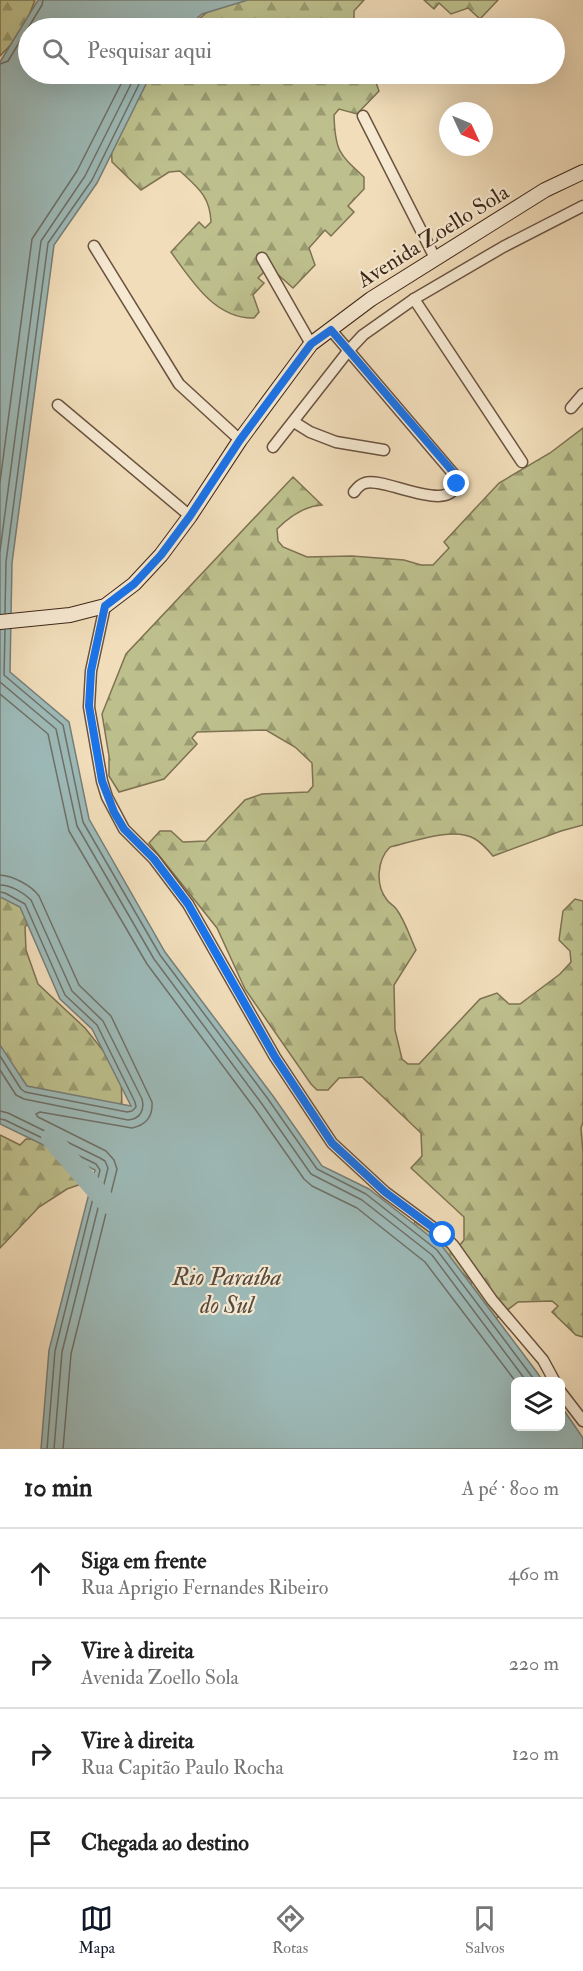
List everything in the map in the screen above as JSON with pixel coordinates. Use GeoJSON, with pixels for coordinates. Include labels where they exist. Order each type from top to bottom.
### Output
{"type":"FeatureCollection","features":[{"type":"Feature","properties":{"kind":"main road","name":"Avenida Zoello Sola"},"geometry":{"type":"LineString","coordinates":[[0,622],[69,615],[105,606],[134,584],[161,555],[190,516],[240,440],[311,344],[371,299],[435,258],[545,190],[583,172]]}},
{"type":"Feature","properties":{"kind":"street"},"geometry":{"type":"LineString","coordinates":[[363,116],[435,258]]}},
{"type":"Feature","properties":{"kind":"street"},"geometry":{"type":"LineString","coordinates":[[273,447],[363,335],[414,299],[503,247],[583,206]]}},
{"type":"Feature","properties":{"kind":"street"},"geometry":{"type":"LineString","coordinates":[[94,246],[179,384],[240,440]]}},
{"type":"Feature","properties":{"kind":"street"},"geometry":{"type":"LineString","coordinates":[[262,258],[311,344]]}},
{"type":"Feature","properties":{"kind":"street"},"geometry":{"type":"LineString","coordinates":[[414,299],[522,462]]}},
{"type":"Feature","properties":{"kind":"street"},"geometry":{"type":"LineString","coordinates":[[331,330],[457,478],[457,484],[446,495],[434,496],[377,482],[366,482],[354,492]]}},
{"type":"Feature","properties":{"kind":"street"},"geometry":{"type":"LineString","coordinates":[[571,408],[583,394]]}},
{"type":"Feature","properties":{"kind":"street"},"geometry":{"type":"LineString","coordinates":[[58,405],[190,516]]}},
{"type":"Feature","properties":{"kind":"street"},"geometry":{"type":"LineString","coordinates":[[294,422],[310,432],[336,442],[384,450]]}},
{"type":"Feature","properties":{"kind":"street"},"geometry":{"type":"LineString","coordinates":[[105,606],[91,671],[89,706],[102,781],[107,797],[124,829],[154,859],[188,904],[275,1057],[332,1143],[385,1192],[453,1245],[498,1308],[537,1352],[552,1377]]}},
{"type":"Feature","properties":{"kind":"street"},"geometry":{"type":"LineString","coordinates":[[565,1396],[583,1421]]}},
{"type":"Feature","properties":{"kind":"green space"},"geometry":{"type":"Polygon","coordinates":[[[0,0],[35,0],[28,18],[18,18],[18,37],[0,56],[0,0]]]}},
{"type":"Feature","properties":{"kind":"green space"},"geometry":{"type":"Polygon","coordinates":[[[222,0],[364,0],[354,11],[354,18],[200,18],[222,0]]]}},
{"type":"Feature","properties":{"kind":"green space"},"geometry":{"type":"Polygon","coordinates":[[[424,0],[498,0],[481,18],[468,8],[451,14],[439,3],[434,9],[424,0]]]}},
{"type":"Feature","properties":{"kind":"green space"},"geometry":{"type":"Polygon","coordinates":[[[135,84],[377,84],[379,91],[357,114],[339,109],[334,115],[337,144],[340,151],[364,177],[364,189],[348,206],[354,212],[331,236],[325,230],[309,248],[315,265],[293,288],[275,272],[264,272],[258,278],[264,283],[253,295],[259,312],[254,318],[240,317],[216,305],[205,296],[171,252],[199,222],[205,228],[211,222],[208,205],[197,188],[180,171],[169,172],[141,190],[112,162],[111,139],[135,84]]]}},
{"type":"Feature","properties":{"kind":"green space"},"geometry":{"type":"Polygon","coordinates":[[[583,428],[583,825],[493,856],[475,839],[466,835],[445,834],[421,839],[390,847],[382,859],[379,873],[383,894],[400,914],[416,950],[394,985],[395,1030],[402,1059],[408,1064],[419,1064],[480,999],[497,993],[509,1004],[520,1004],[560,974],[571,962],[570,951],[559,940],[563,911],[575,899],[583,901],[583,1122],[581,1128],[583,1337],[576,1335],[552,1312],[558,1306],[552,1301],[518,1302],[478,1332],[511,1414],[511,1429],[473,1449],[471,1281],[430,1242],[407,1231],[418,1219],[447,1247],[459,1246],[464,1240],[464,1217],[411,1168],[422,1156],[421,1133],[362,1077],[339,1078],[328,1090],[317,1090],[311,1084],[245,989],[217,928],[149,843],[160,831],[171,831],[183,842],[206,841],[245,800],[262,794],[308,792],[313,786],[312,763],[295,747],[266,730],[197,732],[192,738],[197,744],[164,779],[119,792],[109,776],[109,756],[102,714],[126,654],[293,477],[322,505],[298,512],[277,529],[278,541],[283,547],[307,557],[352,556],[433,565],[449,548],[444,542],[499,483],[550,453],[583,428]]]}},
{"type":"Feature","properties":{"kind":"green space"},"geometry":{"type":"Polygon","coordinates":[[[0,870],[36,915],[25,927],[26,950],[38,984],[85,1028],[121,1073],[122,1107],[0,1081],[0,870]]]}},
{"type":"Feature","properties":{"kind":"green space"},"geometry":{"type":"Polygon","coordinates":[[[0,1135],[20,1145],[26,1139],[45,1142],[69,1157],[90,1177],[84,1183],[67,1189],[39,1207],[0,1248],[0,1135]]]}},
{"type":"Feature","properties":{"kind":"water","name":"Rio Paraíba do Sul"},"geometry":{"type":"Polygon","coordinates":[[[38,0],[248,0],[202,14],[197,18],[27,18],[38,0]]]}},
{"type":"Feature","properties":{"kind":"water","name":"Rio Paraíba do Sul"},"geometry":{"type":"Polygon","coordinates":[[[18,33],[18,84],[146,84],[97,183],[54,245],[12,563],[10,672],[69,722],[89,819],[165,952],[273,1096],[322,1166],[369,1189],[442,1246],[540,1377],[511,1377],[511,1431],[565,1431],[565,1412],[583,1438],[583,1449],[41,1449],[49,1350],[95,1170],[0,1124],[0,1045],[27,1086],[131,1106],[92,1029],[60,999],[20,907],[0,897],[0,62],[18,33]]]}},
{"type":"Feature","properties":{"kind":"waterway","name":"Rio Paraíba do Sul"},"geometry":{"type":"LineString","coordinates":[[51,1138],[108,1204]]}},
{"type":"Feature","properties":{"kind":"route"},"geometry":{"type":"LineString","coordinates":[[443,1235],[385,1192],[332,1143],[275,1057],[188,904],[154,859],[124,829],[107,797],[102,781],[89,706],[89,689],[105,606],[134,584],[161,555],[190,516],[240,440],[311,344],[331,330],[453,472],[457,478],[457,484]]}}]}
